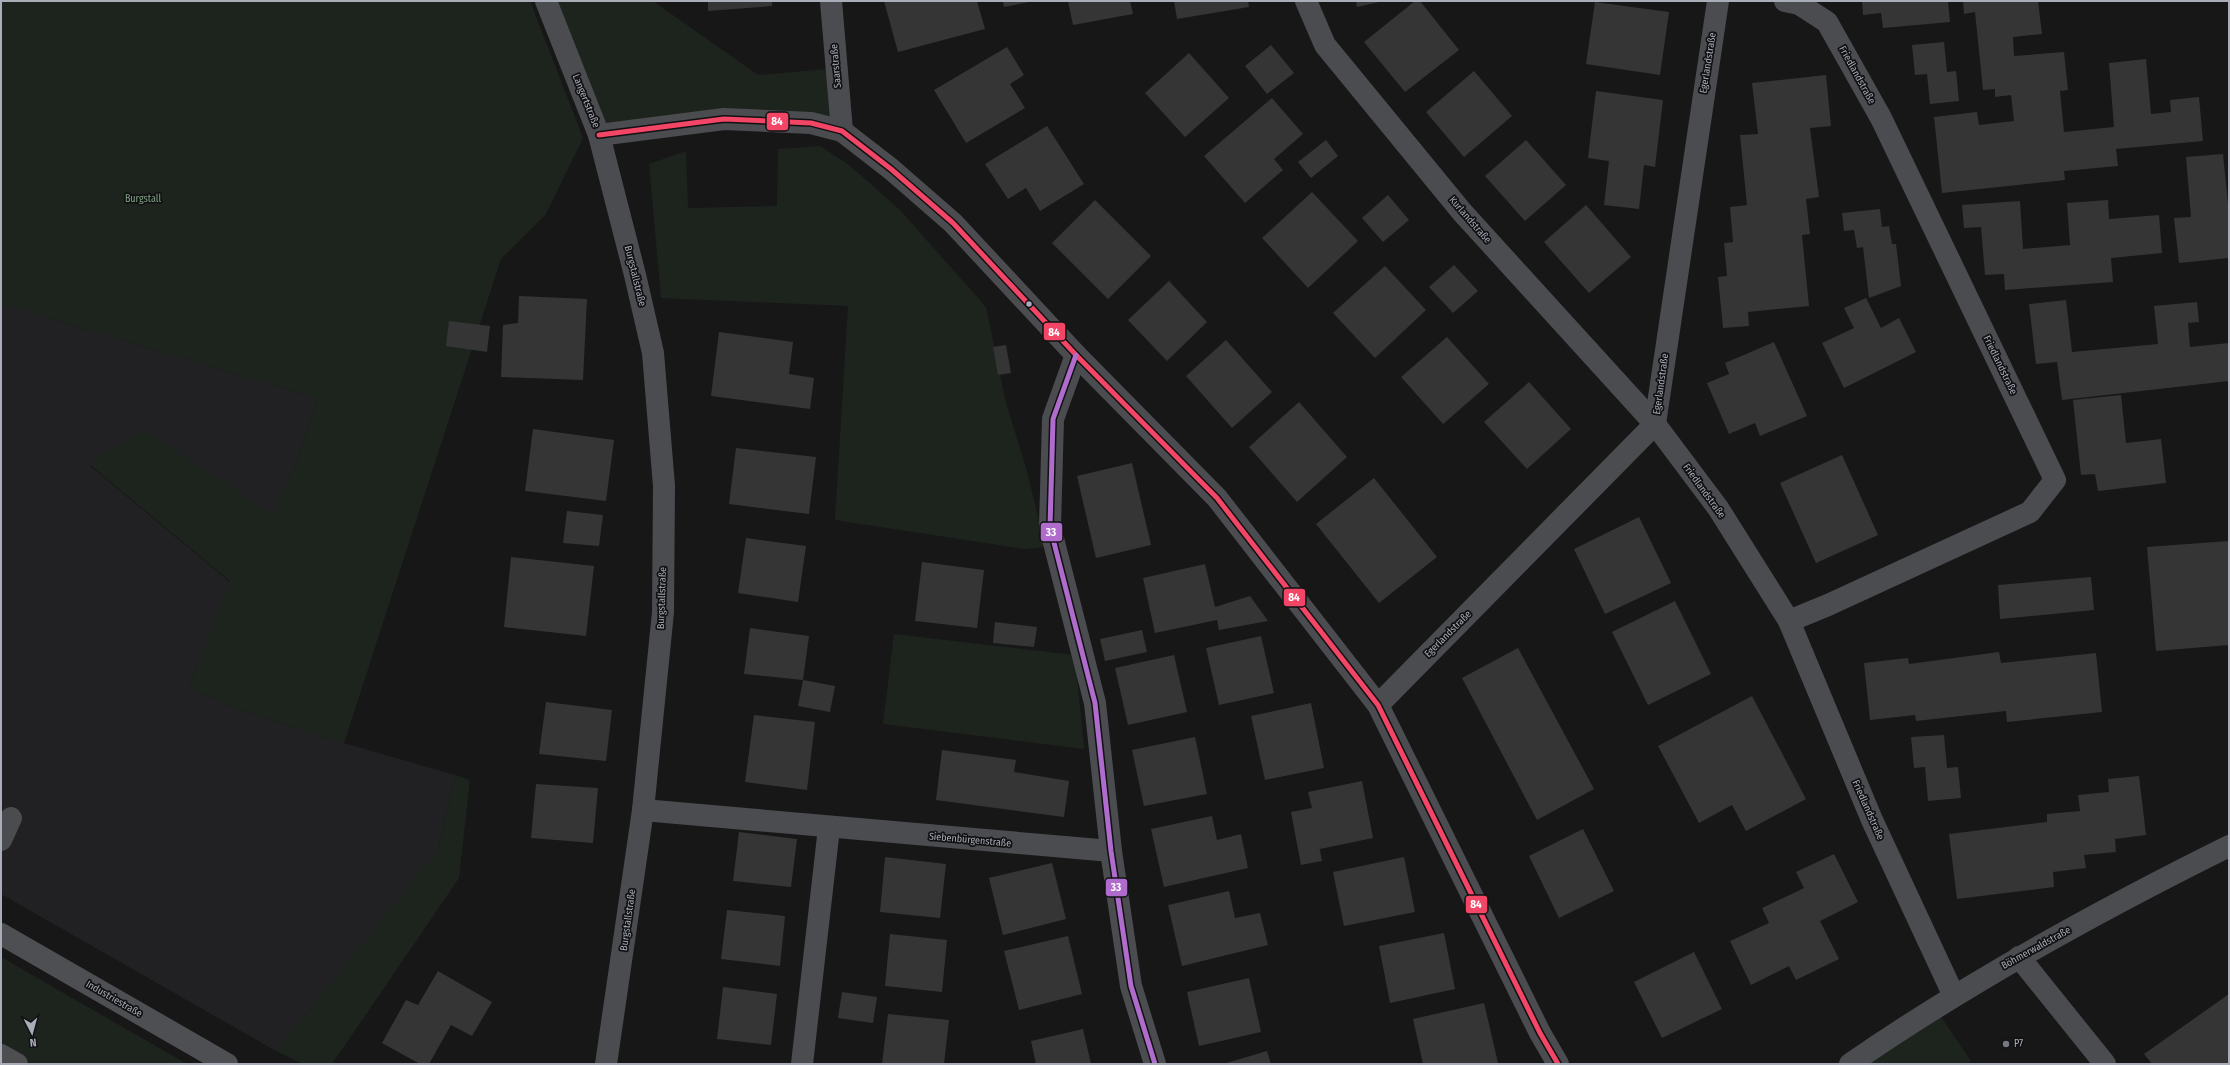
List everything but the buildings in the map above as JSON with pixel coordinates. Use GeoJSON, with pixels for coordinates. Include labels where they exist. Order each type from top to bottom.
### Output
{"type":"FeatureCollection","features":[{"type":"Feature","properties":{"kind":"highway"},"geometry":{"type":"LineString","coordinates":[[1,1055],[17,1064]]}},
{"type":"Feature","properties":{"kind":"main road","name":"Industriestraße"},"geometry":{"type":"LineString","coordinates":[[1,934],[227,1064]]}},
{"type":"Feature","properties":{"kind":"street","name":"Langertstraße"},"geometry":{"type":"LineString","coordinates":[[546,1],[599,135],[724,119],[811,123],[842,132],[891,169],[952,223],[1076,355],[1217,498],[1378,704],[1540,1034],[1558,1064]]}},
{"type":"Feature","properties":{"kind":"street","name":"Saarstraße"},"geometry":{"type":"LineString","coordinates":[[831,1],[842,132]]}},
{"type":"Feature","properties":{"kind":"street","name":"Kurlandstraße"},"geometry":{"type":"LineString","coordinates":[[1306,1],[1325,45],[1462,212],[1655,424]]}},
{"type":"Feature","properties":{"kind":"street","name":"Egerlandstraße"},"geometry":{"type":"LineString","coordinates":[[1378,704],[1655,424],[1718,1]]}},
{"type":"Feature","properties":{"kind":"street","name":"Friedlandstraße"},"geometry":{"type":"LineString","coordinates":[[1785,1],[1799,4],[1827,22],[1831,28],[1881,118],[2055,480],[2030,512],[1828,605],[1789,621]]}},
{"type":"Feature","properties":{"kind":"street","name":"Burgstallstraße"},"geometry":{"type":"LineString","coordinates":[[599,135],[653,353],[664,486],[663,612],[643,810],[606,1064]]}},
{"type":"Feature","properties":{"kind":"street"},"geometry":{"type":"LineString","coordinates":[[1076,355],[1053,419],[1050,528],[1095,703],[1111,851],[1131,986],[1155,1064]]}},
{"type":"Feature","properties":{"kind":"street","name":"Friedlandstraße"},"geometry":{"type":"LineString","coordinates":[[1655,424],[1718,508],[1789,621],[1872,820],[1954,996]]}},
{"type":"Feature","properties":{"kind":"street","name":"Siebenbürgenstraße"},"geometry":{"type":"LineString","coordinates":[[643,810],[829,828],[1111,851]]}},
{"type":"Feature","properties":{"kind":"street"},"geometry":{"type":"LineString","coordinates":[[1,840],[11,818]]}},
{"type":"Feature","properties":{"kind":"street"},"geometry":{"type":"LineString","coordinates":[[802,1064],[829,828]]}},
{"type":"Feature","properties":{"kind":"street","name":"Böhmerwaldstraße"},"geometry":{"type":"LineString","coordinates":[[1850,1064],[1954,996],[2019,957],[2167,877],[2229,846]]}},
{"type":"Feature","properties":{"kind":"street"},"geometry":{"type":"LineString","coordinates":[[2019,957],[2105,1064]]}},
{"type":"Feature","properties":{"kind":"shaded area"},"geometry":{"type":"Polygon","coordinates":[[[1,304],[317,398],[298,459],[272,515],[144,430],[89,465],[230,582],[189,688],[233,707],[344,743],[455,775],[438,850],[276,1051],[1,894],[1,304]]]}},
{"type":"Feature","properties":{"kind":"green space","name":"Burgstall"},"geometry":{"type":"Polygon","coordinates":[[[1,1],[530,1],[583,138],[546,214],[501,259],[344,743],[233,707],[189,688],[230,581],[89,464],[144,430],[272,514],[298,459],[317,398],[1,304],[1,1]]]}},
{"type":"Feature","properties":{"kind":"green space"},"geometry":{"type":"Polygon","coordinates":[[[556,1],[653,1],[758,75],[828,69],[835,120],[605,125],[556,1]]]}},
{"type":"Feature","properties":{"kind":"green space"},"geometry":{"type":"Polygon","coordinates":[[[820,146],[849,165],[899,209],[986,307],[1006,403],[1027,471],[1045,547],[1024,549],[835,520],[848,306],[661,298],[649,164],[686,151],[688,208],[777,206],[778,149],[820,146]]]}},
{"type":"Feature","properties":{"kind":"green space"},"geometry":{"type":"Polygon","coordinates":[[[894,634],[1075,655],[1084,749],[883,724],[894,634]]]}},
{"type":"Feature","properties":{"kind":"green space"},"geometry":{"type":"Polygon","coordinates":[[[455,775],[470,780],[459,878],[332,1064],[303,1064],[276,1051],[438,850],[455,775]]]}},
{"type":"Feature","properties":{"kind":"green space"},"geometry":{"type":"Polygon","coordinates":[[[1,957],[187,1064],[33,1064],[1,1046],[1,957]]]}},
{"type":"Feature","properties":{"kind":"green space"},"geometry":{"type":"Polygon","coordinates":[[[1935,1008],[1971,1061],[1968,1064],[1850,1064],[1935,1008]]]}},
{"type":"Feature","properties":{"kind":"transit line","name":"84"},"geometry":{"type":"LineString","coordinates":[[599,135],[724,119],[811,123],[842,131],[891,169],[953,223],[1076,355],[1217,498],[1378,705],[1540,1033],[1558,1064]]}},
{"type":"Feature","properties":{"kind":"transit line","name":"33"},"geometry":{"type":"LineString","coordinates":[[1076,355],[1053,419],[1050,527],[1095,703],[1111,851],[1131,986],[1155,1064]]}},
{"type":"Feature","properties":{"kind":"place","name":"P7"},"geometry":{"type":"Point","coordinates":[2006,1044]}}]}
